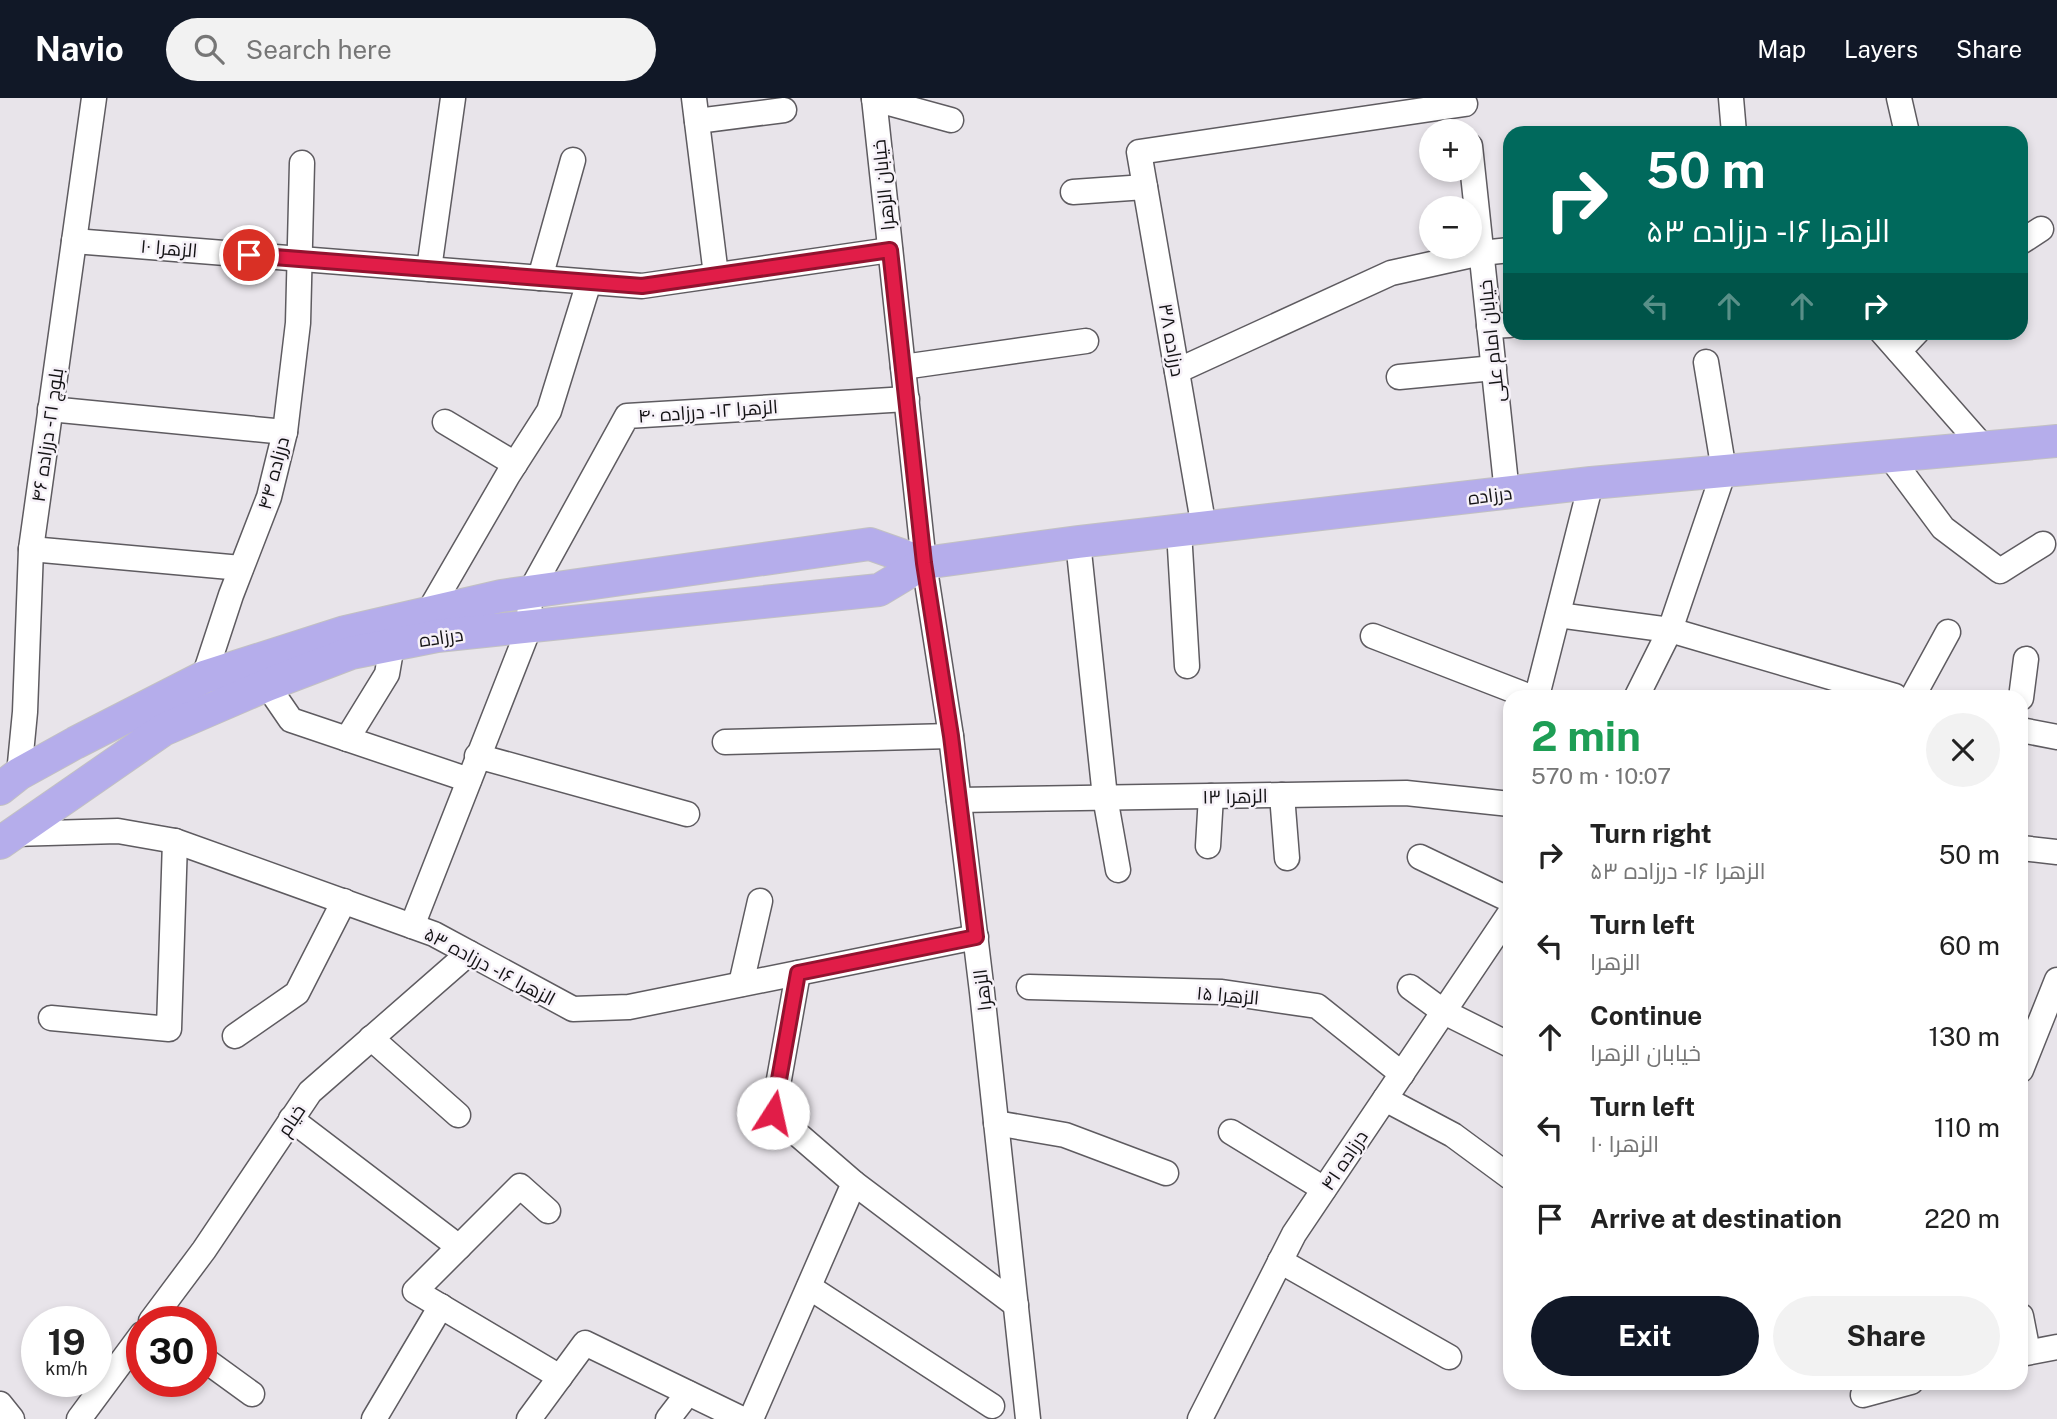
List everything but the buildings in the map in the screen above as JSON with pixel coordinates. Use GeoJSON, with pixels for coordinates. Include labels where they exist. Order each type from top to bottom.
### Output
{"type":"FeatureCollection","features":[{"type":"Feature","properties":{"kind":"main road","name":"درزاده"},"geometry":{"type":"LineString","coordinates":[[6,839],[163,730],[267,685],[351,653],[437,636],[879,590],[924,563],[1078,542],[1591,483],[2057,441]]}},
{"type":"Feature","properties":{"kind":"main road","name":"درزاده"},"geometry":{"type":"LineString","coordinates":[[10,782],[204,677],[345,632],[530,592],[870,544],[924,563]]}},
{"type":"Feature","properties":{"kind":"street","name":"بلوچ ۲۱ - درزاده ۴۶"},"geometry":{"type":"LineString","coordinates":[[10,782],[25,712],[31,549],[94,98]]}},
{"type":"Feature","properties":{"kind":"street"},"geometry":{"type":"LineString","coordinates":[[429,269],[453,98]]}},
{"type":"Feature","properties":{"kind":"street"},"geometry":{"type":"LineString","coordinates":[[1731,98],[1733,126]]}},
{"type":"Feature","properties":{"kind":"street"},"geometry":{"type":"LineString","coordinates":[[1899,98],[1905,126]]}},
{"type":"Feature","properties":{"kind":"street"},"geometry":{"type":"LineString","coordinates":[[874,99],[951,120]]}},
{"type":"Feature","properties":{"kind":"street","name":"خیابان الزهرا"},"geometry":{"type":"LineString","coordinates":[[874,99],[924,563]]}},
{"type":"Feature","properties":{"kind":"street"},"geometry":{"type":"LineString","coordinates":[[1465,101],[1467,119]]}},
{"type":"Feature","properties":{"kind":"street","name":"درزاده ۳۸"},"geometry":{"type":"LineString","coordinates":[[1187,666],[1191,530],[1177,371],[1139,152],[1465,101]]}},
{"type":"Feature","properties":{"kind":"street"},"geometry":{"type":"LineString","coordinates":[[716,275],[696,109],[784,110]]}},
{"type":"Feature","properties":{"kind":"street"},"geometry":{"type":"LineString","coordinates":[[540,278],[573,160]]}},
{"type":"Feature","properties":{"kind":"street","name":"درزاده ۴۴"},"geometry":{"type":"LineString","coordinates":[[204,677],[241,568],[269,497],[285,432],[298,323],[302,163]]}},
{"type":"Feature","properties":{"kind":"street"},"geometry":{"type":"LineString","coordinates":[[1073,192],[1145,187]]}},
{"type":"Feature","properties":{"kind":"street","name":"الزهرا ۱۰"},"geometry":{"type":"LineString","coordinates":[[74,241],[642,286],[890,250]]}},
{"type":"Feature","properties":{"kind":"street"},"geometry":{"type":"LineString","coordinates":[[1482,253],[1503,251]]}},
{"type":"Feature","properties":{"kind":"street","name":"خیابان امام علی"},"geometry":{"type":"LineString","coordinates":[[1482,257],[1500,325],[1494,368],[1507,493]]}},
{"type":"Feature","properties":{"kind":"street"},"geometry":{"type":"LineString","coordinates":[[1177,371],[1391,273],[1454,259]]}},
{"type":"Feature","properties":{"kind":"street"},"geometry":{"type":"LineString","coordinates":[[428,613],[549,411],[589,282]]}},
{"type":"Feature","properties":{"kind":"street"},"geometry":{"type":"LineString","coordinates":[[1889,340],[1984,448]]}},
{"type":"Feature","properties":{"kind":"street"},"geometry":{"type":"LineString","coordinates":[[1899,351],[1909,340]]}},
{"type":"Feature","properties":{"kind":"street"},"geometry":{"type":"LineString","coordinates":[[903,367],[1086,341]]}},
{"type":"Feature","properties":{"kind":"street"},"geometry":{"type":"LineString","coordinates":[[1640,690],[1670,630],[1724,471],[1706,362]]}},
{"type":"Feature","properties":{"kind":"street"},"geometry":{"type":"LineString","coordinates":[[1399,377],[1494,368]]}},
{"type":"Feature","properties":{"kind":"street","name":"الزهرا ۱۲ - درزاده ۴۰"},"geometry":{"type":"LineString","coordinates":[[530,592],[627,416],[906,398]]}},
{"type":"Feature","properties":{"kind":"street"},"geometry":{"type":"LineString","coordinates":[[50,410],[285,432]]}},
{"type":"Feature","properties":{"kind":"street"},"geometry":{"type":"LineString","coordinates":[[445,422],[515,464]]}},
{"type":"Feature","properties":{"kind":"street"},"geometry":{"type":"LineString","coordinates":[[1891,457],[1943,528],[2000,571],[2043,544]]}},
{"type":"Feature","properties":{"kind":"street"},"geometry":{"type":"LineString","coordinates":[[1539,690],[1591,483]]}},
{"type":"Feature","properties":{"kind":"street"},"geometry":{"type":"LineString","coordinates":[[1078,542],[1105,797],[1118,870]]}},
{"type":"Feature","properties":{"kind":"street"},"geometry":{"type":"LineString","coordinates":[[31,549],[241,568]]}},
{"type":"Feature","properties":{"kind":"street","name":"الزهرا"},"geometry":{"type":"LineString","coordinates":[[924,563],[951,736],[976,937],[1028,1419]]}},
{"type":"Feature","properties":{"kind":"street"},"geometry":{"type":"LineString","coordinates":[[412,926],[529,628],[530,592]]}},
{"type":"Feature","properties":{"kind":"street"},"geometry":{"type":"LineString","coordinates":[[1558,615],[1670,630],[1875,690]]}},
{"type":"Feature","properties":{"kind":"street"},"geometry":{"type":"LineString","coordinates":[[1916,690],[1948,632]]}},
{"type":"Feature","properties":{"kind":"street"},"geometry":{"type":"LineString","coordinates":[[1373,636],[1512,690]]}},
{"type":"Feature","properties":{"kind":"street"},"geometry":{"type":"LineString","coordinates":[[347,739],[387,674],[392,645]]}},
{"type":"Feature","properties":{"kind":"street"},"geometry":{"type":"LineString","coordinates":[[2022,690],[2026,659]]}},
{"type":"Feature","properties":{"kind":"street"},"geometry":{"type":"LineString","coordinates":[[267,685],[291,720],[469,780]]}},
{"type":"Feature","properties":{"kind":"street"},"geometry":{"type":"LineString","coordinates":[[2028,731],[2057,737]]}},
{"type":"Feature","properties":{"kind":"street"},"geometry":{"type":"LineString","coordinates":[[725,741],[951,736]]}},
{"type":"Feature","properties":{"kind":"street"},"geometry":{"type":"LineString","coordinates":[[477,756],[688,814]]}},
{"type":"Feature","properties":{"kind":"street","name":"الزهرا ۱۳"},"geometry":{"type":"LineString","coordinates":[[959,800],[1406,793],[1503,803]]}},
{"type":"Feature","properties":{"kind":"street"},"geometry":{"type":"LineString","coordinates":[[1282,795],[1287,858]]}},
{"type":"Feature","properties":{"kind":"street"},"geometry":{"type":"LineString","coordinates":[[1208,846],[1211,796]]}},
{"type":"Feature","properties":{"kind":"street","name":"الزهرا ۱۶ - درزاده ۵۳"},"geometry":{"type":"LineString","coordinates":[[6,839],[118,831],[175,841],[434,934],[573,1009],[629,1007],[976,937]]}},
{"type":"Feature","properties":{"kind":"street"},"geometry":{"type":"LineString","coordinates":[[51,1018],[169,1029],[175,841]]}},
{"type":"Feature","properties":{"kind":"street"},"geometry":{"type":"LineString","coordinates":[[2028,849],[2057,852]]}},
{"type":"Feature","properties":{"kind":"street"},"geometry":{"type":"LineString","coordinates":[[1420,857],[1503,898]]}},
{"type":"Feature","properties":{"kind":"street"},"geometry":{"type":"LineString","coordinates":[[235,1036],[297,993],[344,901]]}},
{"type":"Feature","properties":{"kind":"street"},"geometry":{"type":"LineString","coordinates":[[741,984],[760,901]]}},
{"type":"Feature","properties":{"kind":"street","name":"درزاده ۴۱"},"geometry":{"type":"LineString","coordinates":[[1200,1419],[1294,1234],[1503,924]]}},
{"type":"Feature","properties":{"kind":"street","name":"خیام"},"geometry":{"type":"LineString","coordinates":[[162,1306],[204,1250],[310,1092],[469,953]]}},
{"type":"Feature","properties":{"kind":"street"},"geometry":{"type":"LineString","coordinates":[[798,973],[773,1113],[854,1183],[1016,1305]]}},
{"type":"Feature","properties":{"kind":"street"},"geometry":{"type":"LineString","coordinates":[[2030,1025],[2057,980]]}},
{"type":"Feature","properties":{"kind":"street","name":"الزهرا ۱۵"},"geometry":{"type":"LineString","coordinates":[[1029,988],[1222,992],[1317,1006],[1402,1074]]}},
{"type":"Feature","properties":{"kind":"street"},"geometry":{"type":"LineString","coordinates":[[1410,988],[1444,1012],[1503,1042]]}},
{"type":"Feature","properties":{"kind":"street"},"geometry":{"type":"LineString","coordinates":[[371,1038],[458,1115]]}},
{"type":"Feature","properties":{"kind":"street"},"geometry":{"type":"LineString","coordinates":[[1385,1099],[1453,1135],[1503,1172]]}},
{"type":"Feature","properties":{"kind":"street"},"geometry":{"type":"LineString","coordinates":[[291,1119],[459,1247]]}},
{"type":"Feature","properties":{"kind":"street"},"geometry":{"type":"LineString","coordinates":[[996,1123],[1065,1135],[1166,1174]]}},
{"type":"Feature","properties":{"kind":"street"},"geometry":{"type":"LineString","coordinates":[[1231,1132],[1324,1189]]}},
{"type":"Feature","properties":{"kind":"street"},"geometry":{"type":"LineString","coordinates":[[751,1419],[854,1183]]}},
{"type":"Feature","properties":{"kind":"street"},"geometry":{"type":"LineString","coordinates":[[548,1210],[520,1186],[415,1290],[560,1377]]}},
{"type":"Feature","properties":{"kind":"street"},"geometry":{"type":"LineString","coordinates":[[1280,1262],[1449,1357]]}},
{"type":"Feature","properties":{"kind":"street"},"geometry":{"type":"LineString","coordinates":[[809,1287],[992,1406]]}},
{"type":"Feature","properties":{"kind":"street"},"geometry":{"type":"LineString","coordinates":[[374,1419],[441,1306]]}},
{"type":"Feature","properties":{"kind":"street"},"geometry":{"type":"LineString","coordinates":[[529,1419],[585,1343],[742,1419]]}},
{"type":"Feature","properties":{"kind":"street"},"geometry":{"type":"LineString","coordinates":[[2028,1352],[2057,1347]]}},
{"type":"Feature","properties":{"kind":"street"},"geometry":{"type":"LineString","coordinates":[[79,1419],[126,1356]]}},
{"type":"Feature","properties":{"kind":"street"},"geometry":{"type":"LineString","coordinates":[[217,1369],[252,1394]]}},
{"type":"Feature","properties":{"kind":"street"},"geometry":{"type":"LineString","coordinates":[[1862,1399],[1888,1390]]}},
{"type":"Feature","properties":{"kind":"street"},"geometry":{"type":"LineString","coordinates":[[668,1419],[688,1393]]}},
{"type":"Feature","properties":{"kind":"street"},"geometry":{"type":"LineString","coordinates":[[0,1404],[12,1419]]}},
{"type":"Feature","properties":{"kind":"route"},"geometry":{"type":"LineString","coordinates":[[249,255],[642,286],[890,250],[924,563],[951,736],[976,937],[798,973],[773,1113]]}}]}
